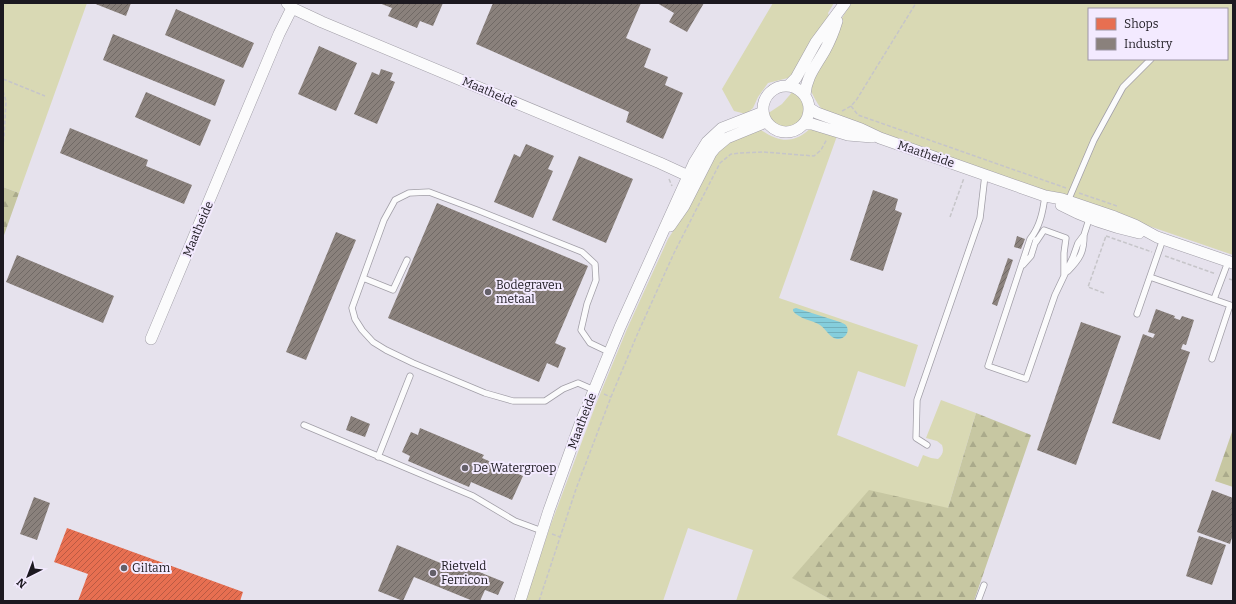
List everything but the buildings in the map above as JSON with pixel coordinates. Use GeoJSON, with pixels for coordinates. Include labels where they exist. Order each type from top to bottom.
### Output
{"type":"FeatureCollection","features":[{"type":"Feature","properties":{"kind":"street","name":"Maatheide"},"geometry":{"type":"LineString","coordinates":[[151,339],[290,6],[693,178]]}},
{"type":"Feature","properties":{"kind":"street"},"geometry":{"type":"LineString","coordinates":[[788,86],[796,78],[816,42],[843,6]]}},
{"type":"Feature","properties":{"kind":"street"},"geometry":{"type":"LineString","coordinates":[[805,96],[806,85],[826,49],[843,6]]}},
{"type":"Feature","properties":{"kind":"street"},"geometry":{"type":"LineString","coordinates":[[782,86],[795,87],[805,96],[808,101],[809,114],[804,124],[794,131],[778,131],[771,127],[764,117],[763,105],[765,98],[769,92],[775,88],[782,86]]}},
{"type":"Feature","properties":{"kind":"street","name":"Maatheide"},"geometry":{"type":"LineString","coordinates":[[809,108],[817,113],[861,129],[880,138],[985,174],[1091,214],[1135,225],[1160,238],[1231,262]]}},
{"type":"Feature","properties":{"kind":"street","name":"Maatheide"},"geometry":{"type":"LineString","coordinates":[[520,601],[560,479],[609,352],[657,245],[693,178],[702,147],[722,128],[764,117]]}},
{"type":"Feature","properties":{"kind":"street"},"geometry":{"type":"LineString","coordinates":[[804,124],[812,124],[848,135],[880,138]]}},
{"type":"Feature","properties":{"kind":"lane"},"geometry":{"type":"LineString","coordinates":[[1067,204],[1094,140],[1123,87],[1150,60]]}},
{"type":"Feature","properties":{"kind":"lane"},"geometry":{"type":"LineString","coordinates":[[927,445],[916,438],[917,400],[980,218],[985,174]]}},
{"type":"Feature","properties":{"kind":"lane"},"geometry":{"type":"LineString","coordinates":[[594,390],[578,383],[563,389],[545,401],[513,401],[485,393],[406,360],[373,342],[362,330],[355,319],[352,308],[384,220],[395,200],[408,193],[429,192],[582,252],[595,264],[596,280],[587,304],[581,330],[590,343],[609,352]]}},
{"type":"Feature","properties":{"kind":"lane"},"geometry":{"type":"LineString","coordinates":[[1046,196],[1043,212],[1035,233],[1030,239],[988,366],[1026,379],[1054,295],[1064,276],[1079,260],[1084,245],[1084,235],[1091,214]]}},
{"type":"Feature","properties":{"kind":"lane"},"geometry":{"type":"LineString","coordinates":[[1022,266],[1031,256],[1036,242],[1044,230],[1066,238],[1064,253],[1064,276]]}},
{"type":"Feature","properties":{"kind":"lane"},"geometry":{"type":"LineString","coordinates":[[1035,233],[1036,242]]}},
{"type":"Feature","properties":{"kind":"lane"},"geometry":{"type":"LineString","coordinates":[[1137,314],[1150,277],[1160,238]]}},
{"type":"Feature","properties":{"kind":"lane"},"geometry":{"type":"LineString","coordinates":[[363,278],[393,290],[407,260]]}},
{"type":"Feature","properties":{"kind":"lane"},"geometry":{"type":"LineString","coordinates":[[1214,299],[1231,262]]}},
{"type":"Feature","properties":{"kind":"lane"},"geometry":{"type":"LineString","coordinates":[[1150,277],[1232,305],[1212,359]]}},
{"type":"Feature","properties":{"kind":"lane"},"geometry":{"type":"LineString","coordinates":[[378,457],[410,376]]}},
{"type":"Feature","properties":{"kind":"lane"},"geometry":{"type":"LineString","coordinates":[[304,426],[473,496],[515,521],[542,531]]}},
{"type":"Feature","properties":{"kind":"lane"},"geometry":{"type":"LineString","coordinates":[[978,601],[984,585]]}},
{"type":"Feature","properties":{"kind":"path"},"geometry":{"type":"LineString","coordinates":[[837,120],[842,111],[851,106],[857,99],[916,3]]}},
{"type":"Feature","properties":{"kind":"path"},"geometry":{"type":"LineString","coordinates":[[3,79],[45,96]]}},
{"type":"Feature","properties":{"kind":"path"},"geometry":{"type":"LineString","coordinates":[[3,91],[6,101],[3,144]]}},
{"type":"Feature","properties":{"kind":"path"},"geometry":{"type":"LineString","coordinates":[[539,601],[576,489],[611,397],[674,253],[720,163],[731,154],[741,153],[763,152],[814,156],[825,145],[831,130]]}},
{"type":"Feature","properties":{"kind":"path"},"geometry":{"type":"LineString","coordinates":[[950,217],[968,169]]}},
{"type":"Feature","properties":{"kind":"path"},"geometry":{"type":"LineString","coordinates":[[951,203],[955,204]]}},
{"type":"Feature","properties":{"kind":"path"},"geometry":{"type":"LineString","coordinates":[[1104,293],[1088,287],[1106,236]]}},
{"type":"Feature","properties":{"kind":"green space"},"geometry":{"type":"Polygon","coordinates":[[[3,3],[87,3],[19,193],[3,187],[3,3]]]}},
{"type":"Feature","properties":{"kind":"green space"},"geometry":{"type":"Polygon","coordinates":[[[773,3],[834,3],[828,13],[830,18],[795,73],[788,78],[768,83],[758,97],[753,108],[746,114],[734,111],[722,89],[773,3]]]}},
{"type":"Feature","properties":{"kind":"green space"},"geometry":{"type":"Polygon","coordinates":[[[851,3],[1233,3],[1233,255],[832,116],[823,110],[816,102],[809,87],[832,44],[842,18],[851,3]]]}},
{"type":"Feature","properties":{"kind":"green space"},"geometry":{"type":"Polygon","coordinates":[[[794,90],[802,98],[805,107],[804,116],[791,126],[783,127],[774,123],[767,114],[782,104],[794,90]]]}},
{"type":"Feature","properties":{"kind":"green space"},"geometry":{"type":"Polygon","coordinates":[[[812,127],[837,136],[779,298],[918,345],[905,387],[858,371],[837,435],[918,467],[923,455],[938,459],[943,452],[942,445],[937,441],[926,438],[941,400],[976,413],[948,508],[793,578],[833,601],[736,601],[753,550],[688,528],[663,601],[525,601],[551,524],[596,404],[627,329],[668,239],[688,208],[715,152],[729,140],[761,130],[775,137],[787,140],[793,139],[805,133],[812,127]]]}},
{"type":"Feature","properties":{"kind":"green space"},"geometry":{"type":"Polygon","coordinates":[[[3,187],[19,193],[3,238],[3,187]]]}},
{"type":"Feature","properties":{"kind":"green space"},"geometry":{"type":"Polygon","coordinates":[[[976,413],[1031,435],[974,601],[833,601],[792,578],[869,490],[948,508],[976,413]]]}},
{"type":"Feature","properties":{"kind":"green space"},"geometry":{"type":"Polygon","coordinates":[[[1233,429],[1233,487],[1215,481],[1233,429]]]}},
{"type":"Feature","properties":{"kind":"water"},"geometry":{"type":"Polygon","coordinates":[[[796,308],[840,322],[846,326],[848,332],[842,338],[837,339],[830,335],[820,325],[796,314],[793,309],[796,308]]]}},
{"type":"Feature","properties":{"kind":"place","name":"Bodegraven metaal"},"geometry":{"type":"Point","coordinates":[488,292]}},
{"type":"Feature","properties":{"kind":"place","name":"De Watergroep"},"geometry":{"type":"Point","coordinates":[465,468]}},
{"type":"Feature","properties":{"kind":"place","name":"Giltam"},"geometry":{"type":"Point","coordinates":[124,568]}},
{"type":"Feature","properties":{"kind":"place","name":"Rietveld Ferricon"},"geometry":{"type":"Point","coordinates":[433,573]}}]}
